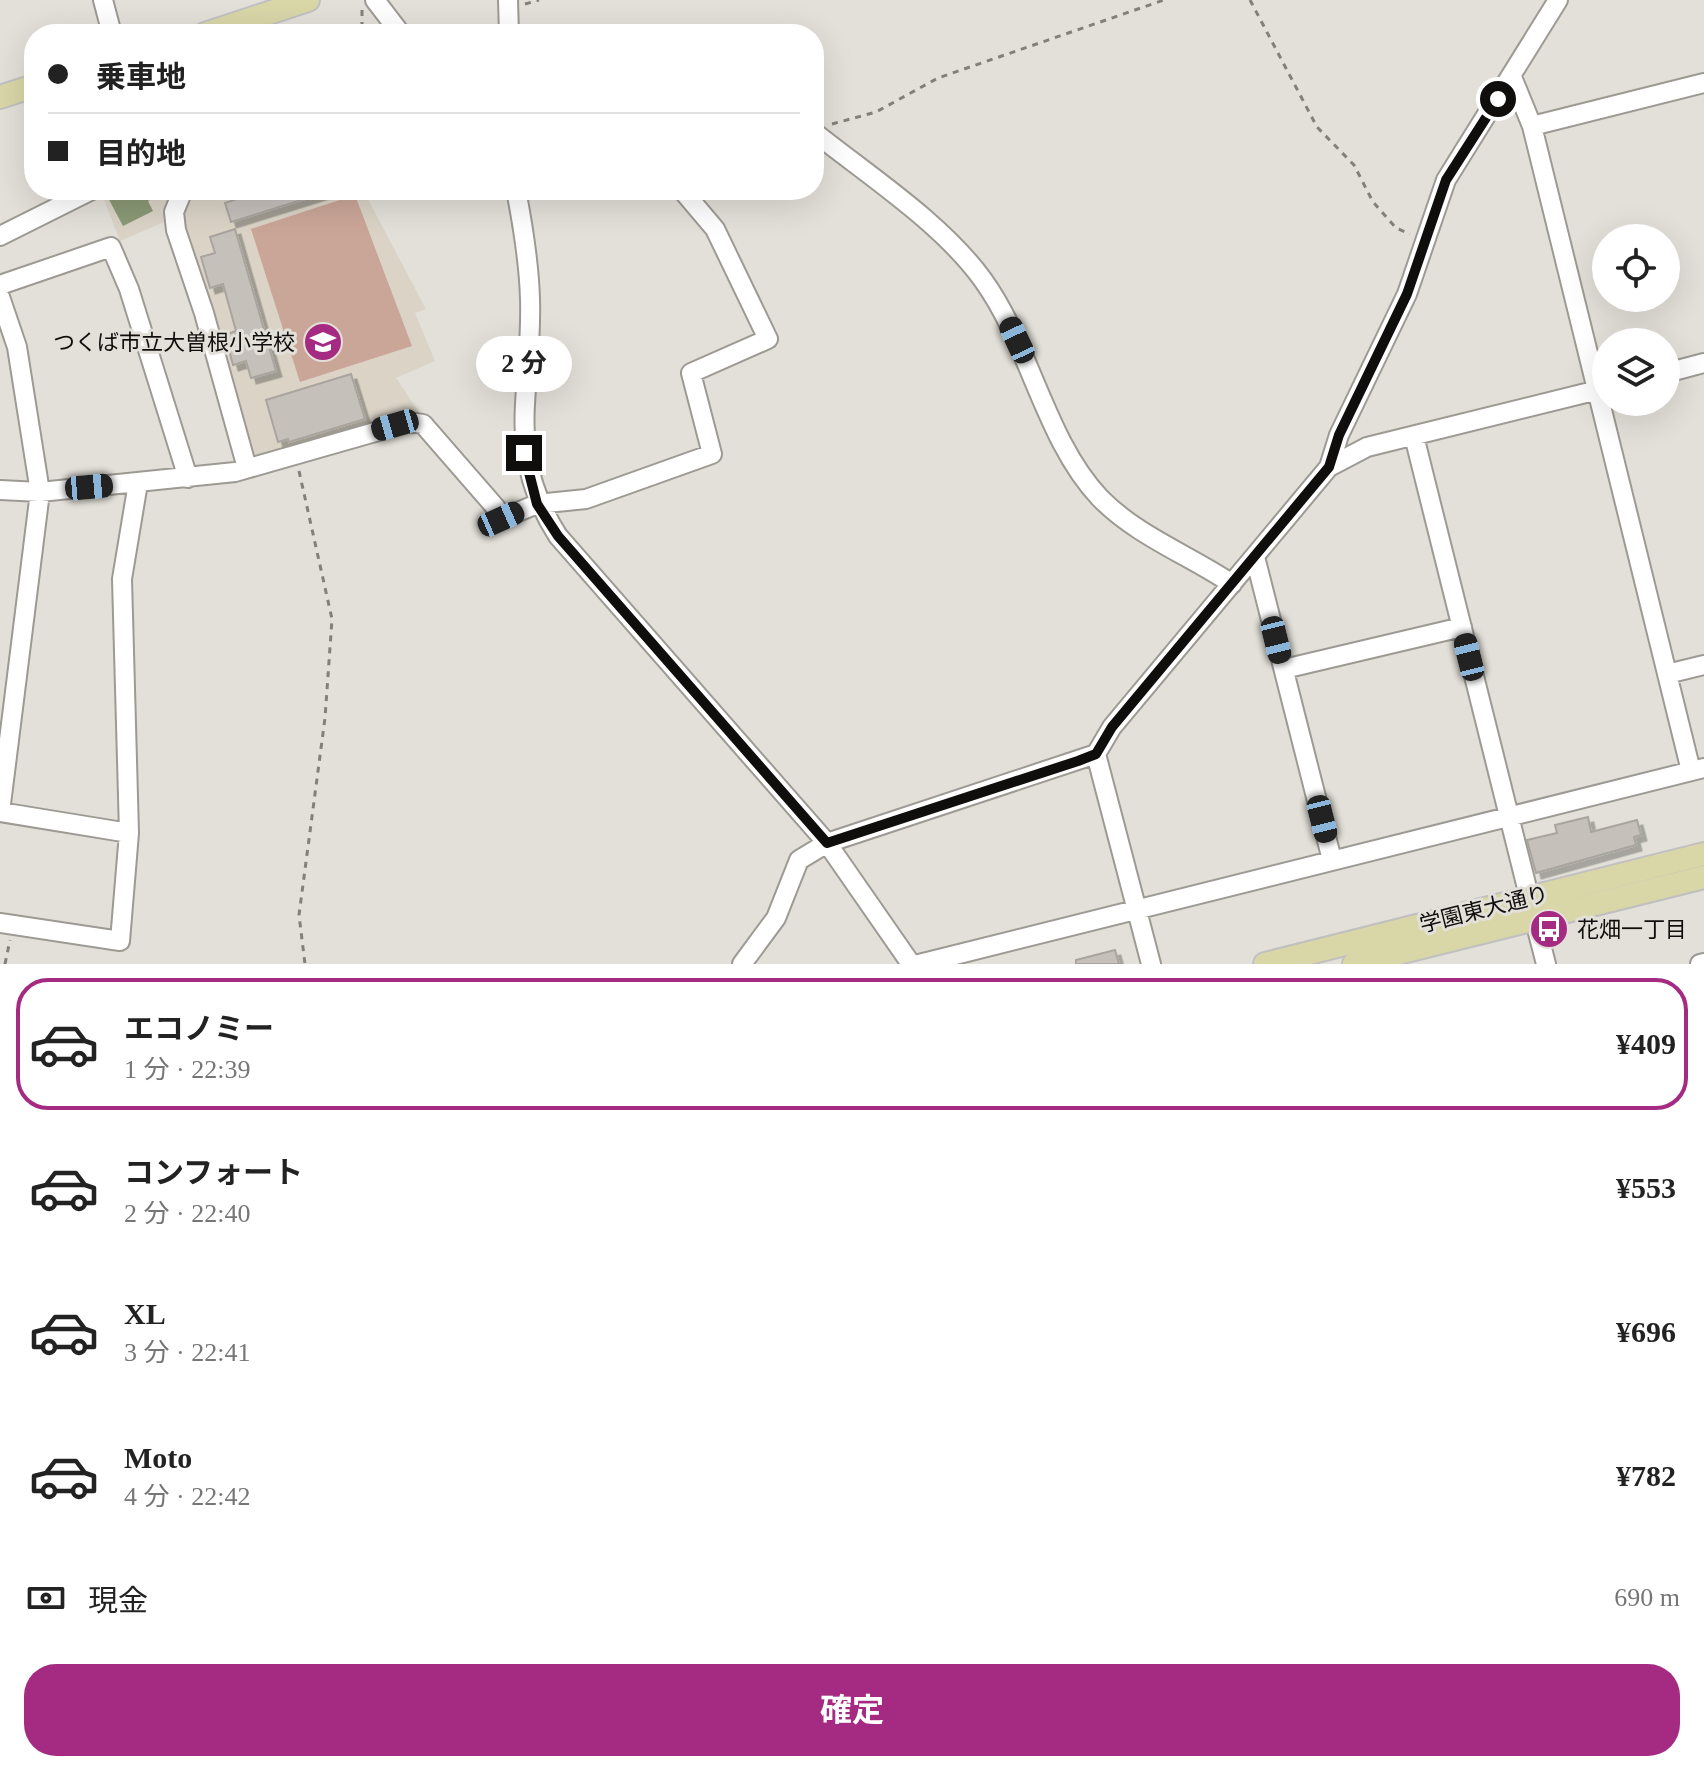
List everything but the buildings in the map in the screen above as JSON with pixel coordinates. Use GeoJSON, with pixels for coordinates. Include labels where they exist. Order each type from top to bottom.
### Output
{"type":"FeatureCollection","features":[{"type":"Feature","properties":{"kind":"main road"},"geometry":{"type":"LineString","coordinates":[[235,24],[308,0]]}},
{"type":"Feature","properties":{"kind":"main road"},"geometry":{"type":"LineString","coordinates":[[0,97],[24,89]]}},
{"type":"Feature","properties":{"kind":"main road","name":"学園東大通り"},"geometry":{"type":"LineString","coordinates":[[1265,964],[1704,854]]}},
{"type":"Feature","properties":{"kind":"main road","name":"学園東大通り"},"geometry":{"type":"LineString","coordinates":[[1354,964],[1704,877]]}},
{"type":"Feature","properties":{"kind":"street"},"geometry":{"type":"LineString","coordinates":[[103,0],[109,24]]}},
{"type":"Feature","properties":{"kind":"street"},"geometry":{"type":"LineString","coordinates":[[508,0],[509,24]]}},
{"type":"Feature","properties":{"kind":"street"},"geometry":{"type":"LineString","coordinates":[[742,964],[776,918],[799,860],[827,843],[1096,754],[1112,727],[1329,467],[1339,435],[1407,294],[1457,159],[1512,77],[1558,0]]}},
{"type":"Feature","properties":{"kind":"street"},"geometry":{"type":"LineString","coordinates":[[369,2],[391,24]]}},
{"type":"Feature","properties":{"kind":"street"},"geometry":{"type":"LineString","coordinates":[[1512,77],[1532,126],[1592,355]]}},
{"type":"Feature","properties":{"kind":"street"},"geometry":{"type":"LineString","coordinates":[[1532,126],[1704,83]]}},
{"type":"Feature","properties":{"kind":"street"},"geometry":{"type":"LineString","coordinates":[[824,133],[946,240],[982,279],[1004,312],[1069,453],[1101,499],[1141,530],[1232,584]]}},
{"type":"Feature","properties":{"kind":"street"},"geometry":{"type":"LineString","coordinates":[[0,236],[72,200]]}},
{"type":"Feature","properties":{"kind":"street"},"geometry":{"type":"LineString","coordinates":[[179,200],[174,212],[176,230],[204,313],[247,468]]}},
{"type":"Feature","properties":{"kind":"street"},"geometry":{"type":"LineString","coordinates":[[517,200],[530,300],[524,453],[537,504],[558,536],[827,843],[911,964]]}},
{"type":"Feature","properties":{"kind":"street"},"geometry":{"type":"LineString","coordinates":[[0,490],[40,492],[188,478],[247,468],[395,425],[423,424],[496,508],[501,519],[537,504],[586,499],[712,454],[691,373],[768,339],[715,229],[690,200]]}},
{"type":"Feature","properties":{"kind":"street"},"geometry":{"type":"LineString","coordinates":[[0,285],[111,247],[129,289],[188,478]]}},
{"type":"Feature","properties":{"kind":"street"},"geometry":{"type":"LineString","coordinates":[[0,297],[8,350],[40,492],[5,724],[0,812],[129,833]]}},
{"type":"Feature","properties":{"kind":"street"},"geometry":{"type":"LineString","coordinates":[[1680,369],[1704,363]]}},
{"type":"Feature","properties":{"kind":"street"},"geometry":{"type":"LineString","coordinates":[[1329,467],[1367,447],[1592,391]]}},
{"type":"Feature","properties":{"kind":"street"},"geometry":{"type":"LineString","coordinates":[[919,964],[1698,770],[1667,674],[1607,416]]}},
{"type":"Feature","properties":{"kind":"street"},"geometry":{"type":"LineString","coordinates":[[1414,436],[1526,884]]}},
{"type":"Feature","properties":{"kind":"street"},"geometry":{"type":"LineString","coordinates":[[7,924],[120,941],[129,833],[122,579],[138,483]]}},
{"type":"Feature","properties":{"kind":"street"},"geometry":{"type":"LineString","coordinates":[[1255,557],[1332,860]]}},
{"type":"Feature","properties":{"kind":"street"},"geometry":{"type":"LineString","coordinates":[[1284,669],[1462,627]]}},
{"type":"Feature","properties":{"kind":"street"},"geometry":{"type":"LineString","coordinates":[[1667,674],[1704,665]]}},
{"type":"Feature","properties":{"kind":"street"},"geometry":{"type":"LineString","coordinates":[[1096,754],[1151,964]]}},
{"type":"Feature","properties":{"kind":"street"},"geometry":{"type":"LineString","coordinates":[[1538,933],[1546,964]]}},
{"type":"Feature","properties":{"kind":"path"},"geometry":{"type":"LineString","coordinates":[[824,128],[876,112],[938,78],[1164,0]]}},
{"type":"Feature","properties":{"kind":"path"},"geometry":{"type":"LineString","coordinates":[[1250,0],[1317,127],[1354,165],[1373,202],[1396,228],[1425,240]]}},
{"type":"Feature","properties":{"kind":"path"},"geometry":{"type":"LineString","coordinates":[[364,24],[369,2]]}},
{"type":"Feature","properties":{"kind":"path"},"geometry":{"type":"LineString","coordinates":[[296,455],[332,619],[325,718],[299,915],[305,964]]}},
{"type":"Feature","properties":{"kind":"path"},"geometry":{"type":"LineString","coordinates":[[5,964],[7,924]]}},
{"type":"Feature","properties":{"kind":"shaded area","name":"つくば市立大曽根小学校"},"geometry":{"type":"Polygon","coordinates":[[[104,200],[368,200],[426,309],[415,313],[435,361],[396,378],[421,415],[251,458],[178,216],[120,241],[104,200]]]}},
{"type":"Feature","properties":{"kind":"shaded area"},"geometry":{"type":"Polygon","coordinates":[[[109,200],[150,200],[153,211],[123,226],[109,200]]]}},
{"type":"Feature","properties":{"kind":"shaded area"},"geometry":{"type":"Polygon","coordinates":[[[340,200],[357,200],[412,346],[300,382],[251,229],[340,200]]]}},
{"type":"Feature","properties":{"kind":"place","name":"つくば市立大曽根小学校"},"geometry":{"type":"Point","coordinates":[323,342]}},
{"type":"Feature","properties":{"kind":"place","name":"花畑一丁目"},"geometry":{"type":"Point","coordinates":[1549,929]}},
{"type":"Feature","properties":{"kind":"route"},"geometry":{"type":"LineString","coordinates":[[524,453],[537,504],[558,536],[827,843],[1078,761],[1096,754],[1112,727],[1329,467],[1339,435],[1407,294],[1446,180],[1498,99]]}}]}
